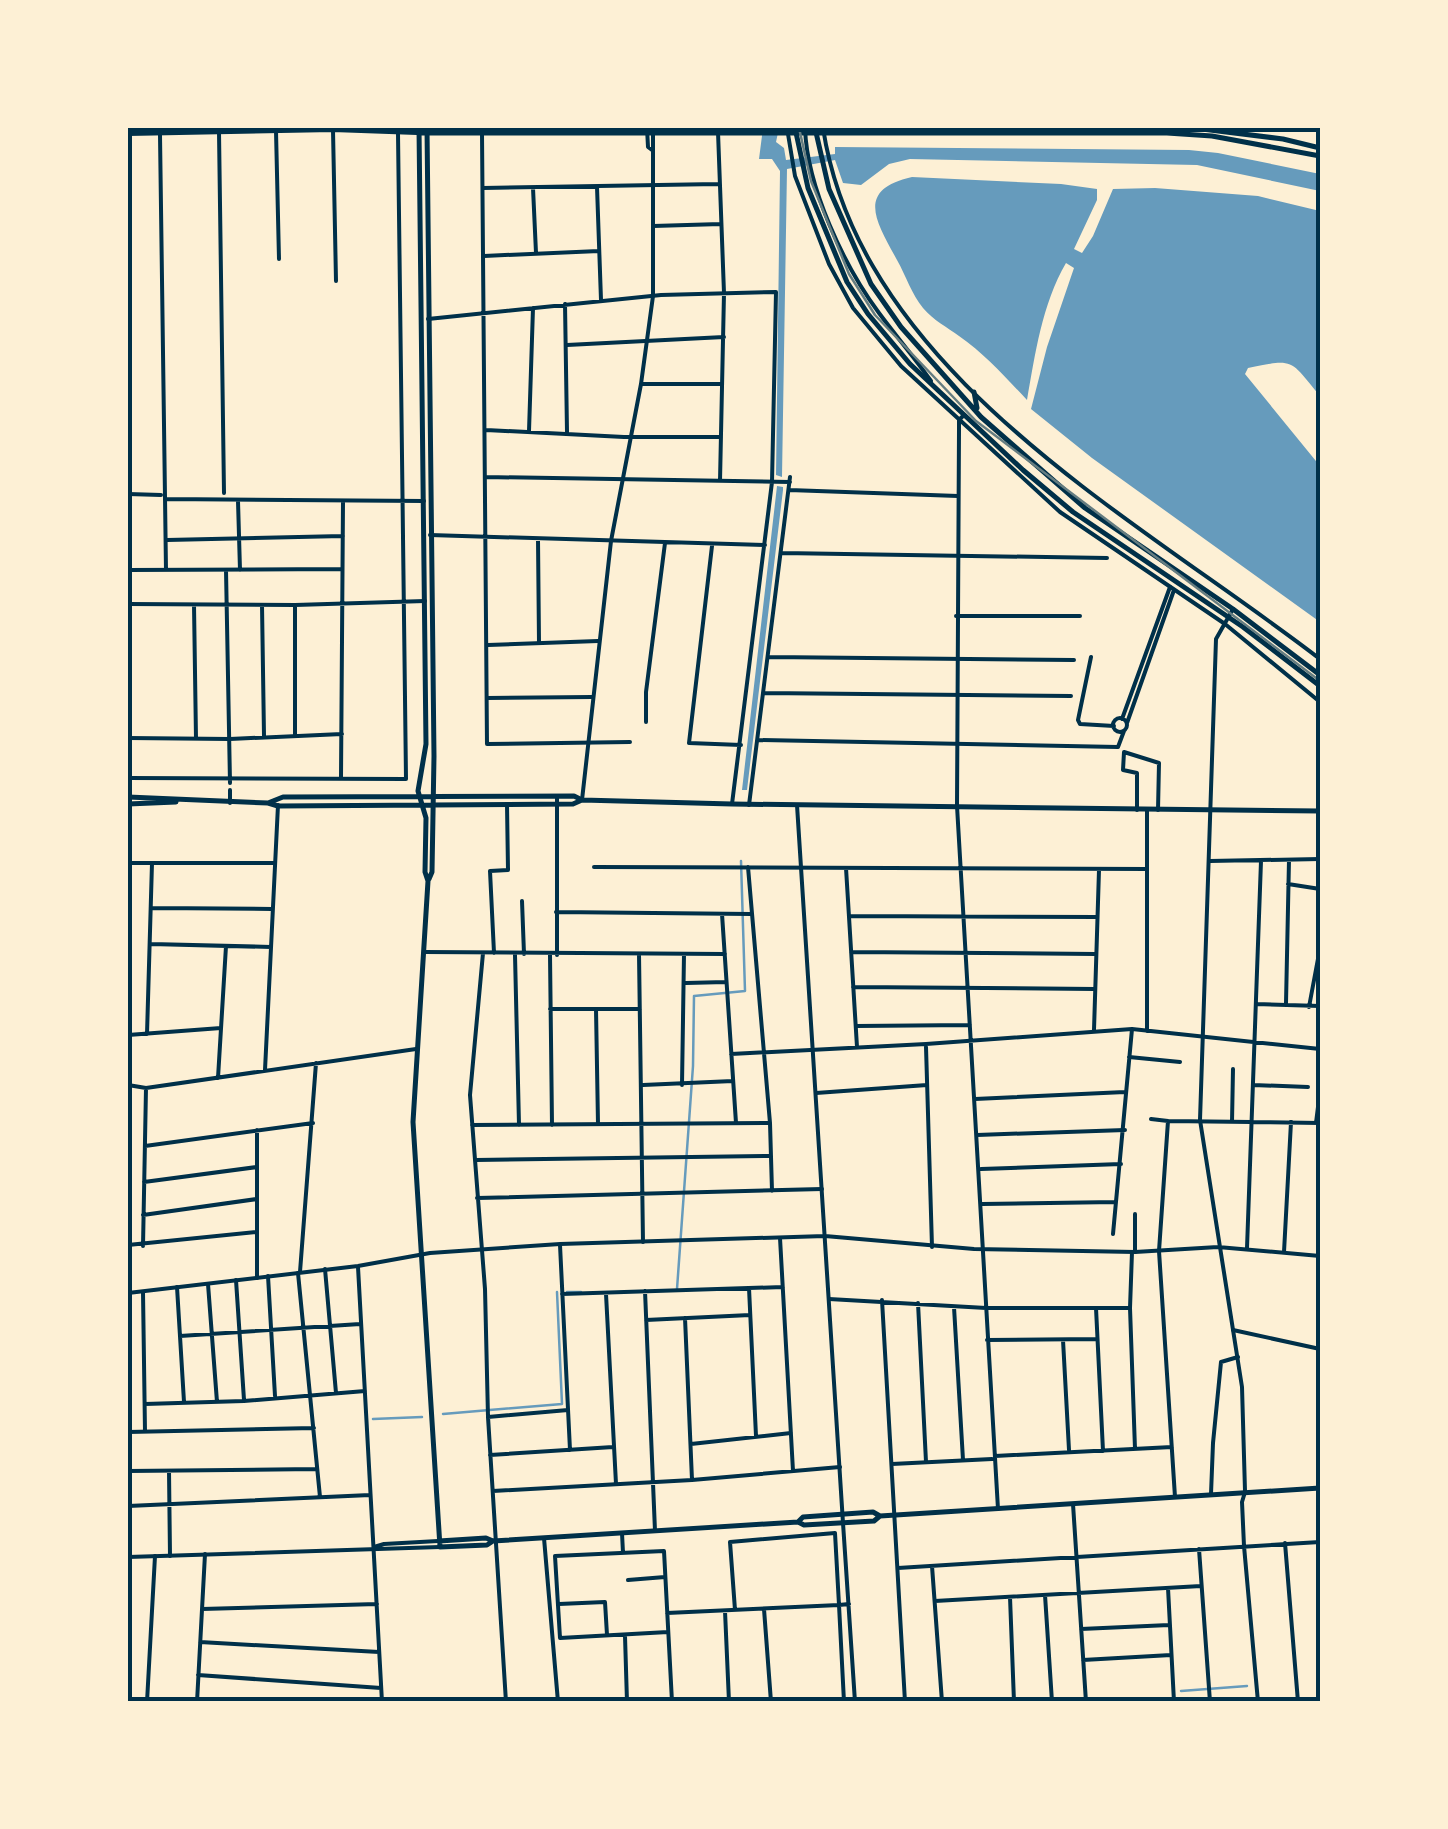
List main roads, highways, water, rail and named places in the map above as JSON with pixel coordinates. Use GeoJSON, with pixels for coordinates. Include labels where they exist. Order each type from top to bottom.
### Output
{"type":"FeatureCollection","features":[{"type":"Feature","properties":{"kind":"main road"},"geometry":{"type":"LineString","coordinates":[[795,128],[808,188],[847,282],[910,364],[961,418],[1073,512],[1320,686]]}},
{"type":"Feature","properties":{"kind":"main road"},"geometry":{"type":"LineString","coordinates":[[815,128],[822,170],[859,261],[886,308],[978,413],[1085,508],[1233,609],[1320,675]]}},
{"type":"Feature","properties":{"kind":"main road"},"geometry":{"type":"LineString","coordinates":[[1194,128],[1248,130],[1320,148]]}},
{"type":"Feature","properties":{"kind":"main road"},"geometry":{"type":"LineString","coordinates":[[423,130],[482,133],[650,129],[762,134],[805,130],[1016,130],[1212,136],[1320,156]]}},
{"type":"Feature","properties":{"kind":"main road"},"geometry":{"type":"LineString","coordinates":[[423,130],[434,764],[432,872],[428,881],[413,1122],[439,1544],[798,1522],[804,1525],[874,1520],[880,1516],[1320,1488]]}},
{"type":"Feature","properties":{"kind":"main road"},"geometry":{"type":"LineString","coordinates":[[423,130],[426,744],[419,797],[426,818],[428,881]]}},
{"type":"Feature","properties":{"kind":"main road"},"geometry":{"type":"LineString","coordinates":[[974,392],[978,413]]}},
{"type":"Feature","properties":{"kind":"main road"},"geometry":{"type":"LineString","coordinates":[[424,765],[434,764]]}},
{"type":"Feature","properties":{"kind":"main road"},"geometry":{"type":"LineString","coordinates":[[128,796],[178,801],[421,805],[433,800],[557,800],[573,804],[582,800],[1320,811]]}},
{"type":"Feature","properties":{"kind":"main road"},"geometry":{"type":"LineString","coordinates":[[278,803],[419,797],[507,803],[557,800]]}},
{"type":"Feature","properties":{"kind":"main road"},"geometry":{"type":"LineString","coordinates":[[128,804],[167,805],[178,801]]}},
{"type":"Feature","properties":{"kind":"main road"},"geometry":{"type":"LineString","coordinates":[[798,1522],[803,1517],[843,1514],[874,1512],[880,1516]]}},
{"type":"Feature","properties":{"kind":"water"},"geometry":{"type":"Polygon","coordinates":[[[763,128],[779,128],[776,142],[784,148],[786,160],[835,154],[835,147],[1189,150],[1320,174],[1320,191],[1197,165],[910,159],[889,164],[861,185],[843,183],[835,160],[787,169],[782,477],[776,475],[780,171],[772,159],[759,159],[763,128]]]}},
{"type":"Feature","properties":{"kind":"water"},"geometry":{"type":"Polygon","coordinates":[[[912,177],[1097,189],[1097,200],[1074,249],[1082,253],[1113,189],[1155,188],[1258,196],[1320,211],[1320,396],[1303,375],[1284,363],[1248,368],[1245,374],[1320,466],[1320,622],[1092,458],[1031,409],[1074,268],[1066,263],[1051,295],[1027,400],[978,350],[923,308],[882,232],[875,209],[883,190],[912,177]]]}},
{"type":"Feature","properties":{"kind":"water"},"geometry":{"type":"Polygon","coordinates":[[[777,486],[783,490],[747,790],[742,790],[777,486]]]}},
{"type":"Feature","properties":{"kind":"waterway"},"geometry":{"type":"LineString","coordinates":[[677,1289],[693,1066],[694,996],[745,991],[741,861]]}},
{"type":"Feature","properties":{"kind":"waterway"},"geometry":{"type":"LineString","coordinates":[[443,1414],[562,1404],[557,1292]]}},
{"type":"Feature","properties":{"kind":"waterway"},"geometry":{"type":"LineString","coordinates":[[567,1292],[581,1292]]}},
{"type":"Feature","properties":{"kind":"waterway"},"geometry":{"type":"LineString","coordinates":[[373,1419],[422,1417]]}},
{"type":"Feature","properties":{"kind":"waterway"},"geometry":{"type":"LineString","coordinates":[[1181,1691],[1247,1686]]}},
{"type":"Feature","properties":{"kind":"railway"},"geometry":{"type":"LineString","coordinates":[[799,128],[811,181],[849,274],[875,315],[976,421],[1320,681]]}}]}
